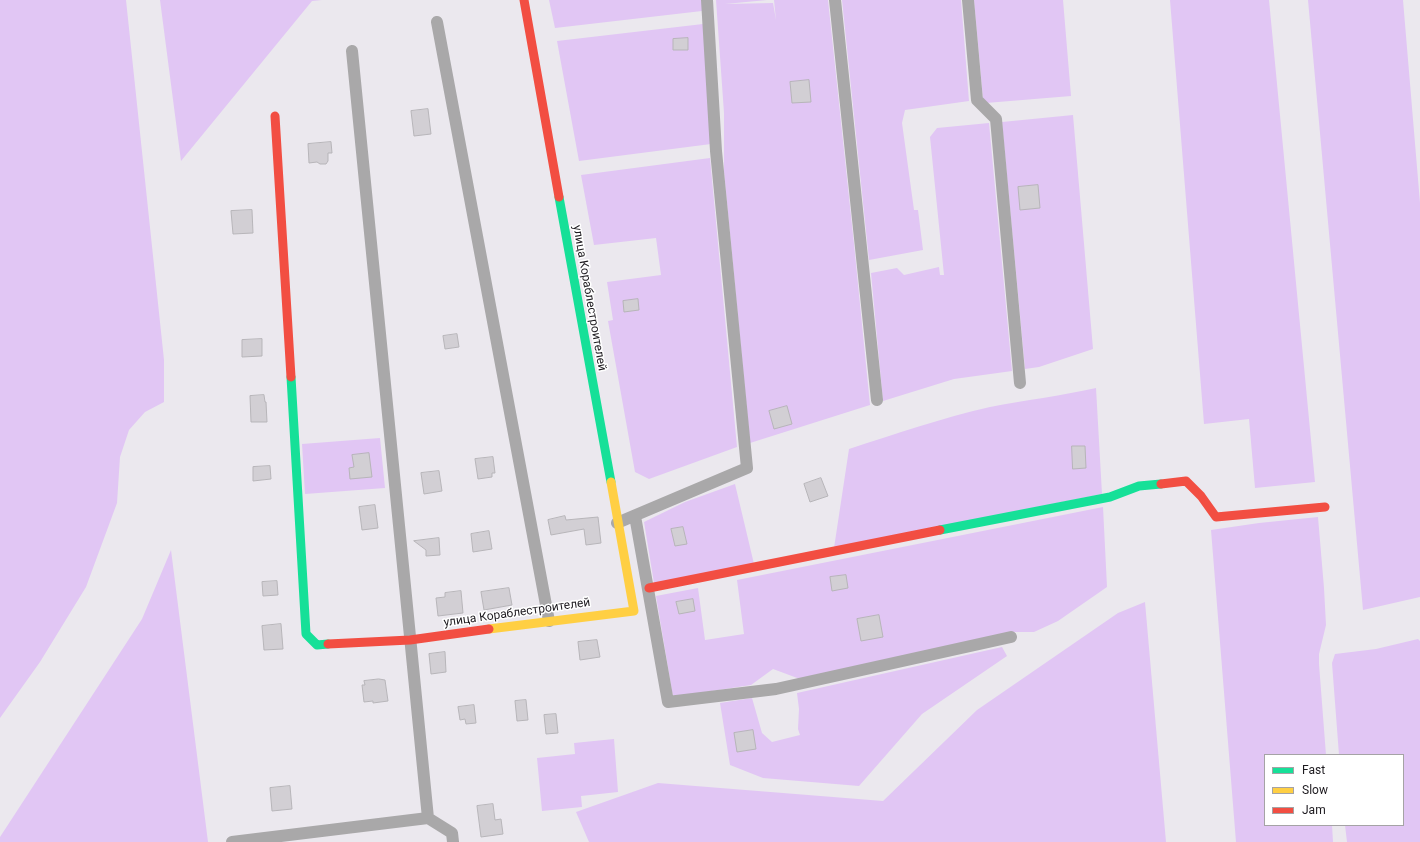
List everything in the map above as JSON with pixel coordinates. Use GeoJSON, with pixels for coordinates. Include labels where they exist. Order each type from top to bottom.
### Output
{"type":"FeatureCollection","features":[{"type":"Feature","properties":{"kind":"street","name":"улица Кораблестроителей"},"geometry":{"type":"LineString","coordinates":[[275,116],[306,634],[316,645],[410,640],[549,620],[634,611],[524,0]]}},
{"type":"Feature","properties":{"kind":"street"},"geometry":{"type":"LineString","coordinates":[[618,523],[747,468],[716,151],[707,0]]}},
{"type":"Feature","properties":{"kind":"street"},"geometry":{"type":"LineString","coordinates":[[835,0],[877,400]]}},
{"type":"Feature","properties":{"kind":"street"},"geometry":{"type":"LineString","coordinates":[[968,0],[977,100],[996,119],[1020,383]]}},
{"type":"Feature","properties":{"kind":"street"},"geometry":{"type":"LineString","coordinates":[[437,22],[549,620]]}},
{"type":"Feature","properties":{"kind":"street"},"geometry":{"type":"LineString","coordinates":[[352,51],[428,818]]}},
{"type":"Feature","properties":{"kind":"street"},"geometry":{"type":"LineString","coordinates":[[649,588],[1110,497],[1139,486],[1186,481],[1201,496],[1216,517],[1325,507]]}},
{"type":"Feature","properties":{"kind":"street"},"geometry":{"type":"LineString","coordinates":[[635,516],[649,588],[668,702],[776,689],[1011,637]]}},
{"type":"Feature","properties":{"kind":"street"},"geometry":{"type":"LineString","coordinates":[[232,842],[428,818],[452,833],[453,842]]}},
{"type":"Feature","properties":{"kind":"shaded area"},"geometry":{"type":"Polygon","coordinates":[[[0,0],[126,0],[164,360],[164,402],[145,412],[129,430],[120,457],[117,503],[86,587],[40,662],[0,718],[0,0]]]}},
{"type":"Feature","properties":{"kind":"shaded area"},"geometry":{"type":"Polygon","coordinates":[[[160,0],[322,0],[312,1],[181,161],[160,0]]]}},
{"type":"Feature","properties":{"kind":"shaded area"},"geometry":{"type":"Polygon","coordinates":[[[549,0],[702,0],[702,11],[555,28],[549,0]]]}},
{"type":"Feature","properties":{"kind":"shaded area"},"geometry":{"type":"Polygon","coordinates":[[[716,0],[767,0],[725,4],[773,3],[776,20],[774,0],[828,0],[870,405],[750,443],[724,171],[724,113],[716,0]]]}},
{"type":"Feature","properties":{"kind":"shaded area"},"geometry":{"type":"Polygon","coordinates":[[[842,0],[961,0],[969,101],[905,110],[902,123],[914,210],[918,210],[923,250],[869,260],[842,0]]]}},
{"type":"Feature","properties":{"kind":"shaded area"},"geometry":{"type":"Polygon","coordinates":[[[974,0],[1063,0],[1071,96],[986,103],[983,99],[974,0]]]}},
{"type":"Feature","properties":{"kind":"shaded area"},"geometry":{"type":"Polygon","coordinates":[[[1170,0],[1269,0],[1315,482],[1255,488],[1249,419],[1204,424],[1170,0]]]}},
{"type":"Feature","properties":{"kind":"shaded area"},"geometry":{"type":"Polygon","coordinates":[[[1308,0],[1403,0],[1420,203],[1420,597],[1363,610],[1308,0]]]}},
{"type":"Feature","properties":{"kind":"shaded area"},"geometry":{"type":"Polygon","coordinates":[[[703,24],[711,144],[579,161],[557,41],[703,24]]]}},
{"type":"Feature","properties":{"kind":"shaded area"},"geometry":{"type":"Polygon","coordinates":[[[1073,115],[1093,349],[1039,367],[1025,369],[1002,122],[1073,115]]]}},
{"type":"Feature","properties":{"kind":"shaded area"},"geometry":{"type":"Polygon","coordinates":[[[989,123],[1012,371],[954,379],[883,401],[871,273],[897,268],[904,275],[939,267],[940,275],[944,275],[930,137],[937,128],[989,123]]]}},
{"type":"Feature","properties":{"kind":"shaded area"},"geometry":{"type":"Polygon","coordinates":[[[710,158],[737,447],[649,479],[635,472],[608,321],[613,320],[607,282],[661,275],[656,238],[594,245],[581,175],[710,158]]]}},
{"type":"Feature","properties":{"kind":"shaded area"},"geometry":{"type":"Polygon","coordinates":[[[1096,388],[1102,494],[834,548],[849,449],[919,426],[972,411],[1096,388]]]}},
{"type":"Feature","properties":{"kind":"shaded area"},"geometry":{"type":"Polygon","coordinates":[[[380,438],[385,488],[305,494],[302,444],[380,438]]]}},
{"type":"Feature","properties":{"kind":"shaded area"},"geometry":{"type":"Polygon","coordinates":[[[735,484],[754,564],[654,583],[644,522],[685,502],[735,484]]]}},
{"type":"Feature","properties":{"kind":"shaded area"},"geometry":{"type":"Polygon","coordinates":[[[1103,507],[1107,587],[1058,621],[1034,632],[1011,632],[800,679],[773,669],[751,685],[673,697],[656,596],[698,588],[705,640],[744,634],[737,580],[1103,507]]]}},
{"type":"Feature","properties":{"kind":"shaded area"},"geometry":{"type":"Polygon","coordinates":[[[1318,517],[1326,625],[1319,654],[1326,754],[1264,754],[1264,826],[1332,826],[1333,842],[1236,842],[1211,530],[1318,517]]]}},
{"type":"Feature","properties":{"kind":"shaded area"},"geometry":{"type":"Polygon","coordinates":[[[171,550],[208,842],[0,842],[0,837],[142,619],[171,550]]]}},
{"type":"Feature","properties":{"kind":"shaded area"},"geometry":{"type":"Polygon","coordinates":[[[1145,602],[1166,842],[589,842],[576,812],[658,783],[883,801],[977,710],[1118,613],[1145,602]]]}},
{"type":"Feature","properties":{"kind":"shaded area"},"geometry":{"type":"Polygon","coordinates":[[[1418,639],[1420,641],[1420,842],[1347,842],[1345,826],[1404,826],[1404,754],[1339,754],[1332,663],[1335,654],[1376,649],[1418,639]]]}},
{"type":"Feature","properties":{"kind":"shaded area"},"geometry":{"type":"Polygon","coordinates":[[[1002,647],[1007,656],[922,714],[859,786],[763,778],[730,765],[720,703],[752,698],[762,733],[772,742],[800,735],[798,729],[799,709],[797,693],[1002,647]]]}},
{"type":"Feature","properties":{"kind":"shaded area"},"geometry":{"type":"Polygon","coordinates":[[[614,739],[618,792],[581,796],[582,807],[542,811],[537,758],[575,754],[574,743],[614,739]]]}},
{"type":"Feature","properties":{"kind":"building"},"geometry":{"type":"Polygon","coordinates":[[[688,38],[688,50],[673,50],[673,39],[688,38]]]}},
{"type":"Feature","properties":{"kind":"building"},"geometry":{"type":"Polygon","coordinates":[[[809,80],[811,102],[792,103],[790,82],[809,80]]]}},
{"type":"Feature","properties":{"kind":"building"},"geometry":{"type":"Polygon","coordinates":[[[428,109],[431,134],[414,136],[411,111],[428,109]]]}},
{"type":"Feature","properties":{"kind":"building"},"geometry":{"type":"Polygon","coordinates":[[[331,142],[332,153],[328,153],[328,161],[326,164],[320,164],[317,162],[309,163],[308,144],[331,142]]]}},
{"type":"Feature","properties":{"kind":"building"},"geometry":{"type":"Polygon","coordinates":[[[1038,185],[1040,208],[1020,210],[1018,187],[1038,185]]]}},
{"type":"Feature","properties":{"kind":"building"},"geometry":{"type":"Polygon","coordinates":[[[252,210],[253,233],[233,234],[231,211],[252,210]]]}},
{"type":"Feature","properties":{"kind":"building"},"geometry":{"type":"Polygon","coordinates":[[[638,299],[639,310],[624,312],[623,301],[638,299]]]}},
{"type":"Feature","properties":{"kind":"building"},"geometry":{"type":"Polygon","coordinates":[[[457,334],[459,347],[445,349],[443,336],[457,334]]]}},
{"type":"Feature","properties":{"kind":"building"},"geometry":{"type":"Polygon","coordinates":[[[262,339],[262,356],[242,357],[242,340],[262,339]]]}},
{"type":"Feature","properties":{"kind":"building"},"geometry":{"type":"Polygon","coordinates":[[[264,395],[266,402],[267,422],[251,422],[250,396],[264,395]]]}},
{"type":"Feature","properties":{"kind":"building"},"geometry":{"type":"Polygon","coordinates":[[[787,406],[792,424],[774,429],[769,411],[787,406]]]}},
{"type":"Feature","properties":{"kind":"building"},"geometry":{"type":"Polygon","coordinates":[[[1072,446],[1085,446],[1086,468],[1073,469],[1072,446]]]}},
{"type":"Feature","properties":{"kind":"building"},"geometry":{"type":"Polygon","coordinates":[[[369,453],[372,477],[350,479],[349,468],[354,467],[352,455],[369,453]]]}},
{"type":"Feature","properties":{"kind":"building"},"geometry":{"type":"Polygon","coordinates":[[[493,457],[495,473],[492,473],[492,477],[478,479],[475,459],[493,457]]]}},
{"type":"Feature","properties":{"kind":"building"},"geometry":{"type":"Polygon","coordinates":[[[270,466],[271,479],[253,481],[253,467],[270,466]]]}},
{"type":"Feature","properties":{"kind":"building"},"geometry":{"type":"Polygon","coordinates":[[[439,471],[442,491],[424,494],[421,473],[439,471]]]}},
{"type":"Feature","properties":{"kind":"building"},"geometry":{"type":"Polygon","coordinates":[[[821,478],[828,496],[810,502],[804,484],[821,478]]]}},
{"type":"Feature","properties":{"kind":"building"},"geometry":{"type":"Polygon","coordinates":[[[375,505],[378,528],[362,530],[359,507],[375,505]]]}},
{"type":"Feature","properties":{"kind":"building"},"geometry":{"type":"Polygon","coordinates":[[[565,516],[566,520],[598,517],[601,543],[586,545],[584,529],[551,535],[548,520],[565,516]]]}},
{"type":"Feature","properties":{"kind":"building"},"geometry":{"type":"Polygon","coordinates":[[[683,527],[687,544],[675,546],[671,529],[683,527]]]}},
{"type":"Feature","properties":{"kind":"building"},"geometry":{"type":"Polygon","coordinates":[[[489,531],[492,549],[473,552],[471,534],[489,531]]]}},
{"type":"Feature","properties":{"kind":"building"},"geometry":{"type":"Polygon","coordinates":[[[439,538],[440,555],[426,556],[426,550],[414,541],[439,538]]]}},
{"type":"Feature","properties":{"kind":"building"},"geometry":{"type":"Polygon","coordinates":[[[846,575],[848,588],[832,591],[830,577],[846,575]]]}},
{"type":"Feature","properties":{"kind":"building"},"geometry":{"type":"Polygon","coordinates":[[[277,581],[278,595],[263,596],[262,582],[277,581]]]}},
{"type":"Feature","properties":{"kind":"building"},"geometry":{"type":"Polygon","coordinates":[[[509,588],[512,605],[484,610],[481,592],[509,588]]]}},
{"type":"Feature","properties":{"kind":"building"},"geometry":{"type":"Polygon","coordinates":[[[461,591],[463,613],[438,616],[436,598],[445,597],[445,593],[461,591]]]}},
{"type":"Feature","properties":{"kind":"building"},"geometry":{"type":"Polygon","coordinates":[[[693,599],[695,611],[679,614],[676,602],[693,599]]]}},
{"type":"Feature","properties":{"kind":"building"},"geometry":{"type":"Polygon","coordinates":[[[879,615],[883,637],[861,641],[857,619],[879,615]]]}},
{"type":"Feature","properties":{"kind":"building"},"geometry":{"type":"Polygon","coordinates":[[[281,624],[283,649],[264,650],[262,626],[281,624]]]}},
{"type":"Feature","properties":{"kind":"building"},"geometry":{"type":"Polygon","coordinates":[[[597,640],[600,657],[580,660],[578,642],[597,640]]]}},
{"type":"Feature","properties":{"kind":"building"},"geometry":{"type":"Polygon","coordinates":[[[445,652],[446,672],[431,674],[429,654],[445,652]]]}},
{"type":"Feature","properties":{"kind":"building"},"geometry":{"type":"Polygon","coordinates":[[[379,679],[385,680],[388,701],[373,703],[373,701],[364,702],[362,685],[365,685],[364,681],[379,679]]]}},
{"type":"Feature","properties":{"kind":"building"},"geometry":{"type":"Polygon","coordinates":[[[526,700],[528,720],[517,721],[515,701],[526,700]]]}},
{"type":"Feature","properties":{"kind":"building"},"geometry":{"type":"Polygon","coordinates":[[[474,705],[476,723],[466,724],[465,719],[460,720],[458,707],[474,705]]]}},
{"type":"Feature","properties":{"kind":"building"},"geometry":{"type":"Polygon","coordinates":[[[556,714],[558,733],[546,734],[544,715],[556,714]]]}},
{"type":"Feature","properties":{"kind":"building"},"geometry":{"type":"Polygon","coordinates":[[[753,730],[756,749],[737,752],[734,733],[753,730]]]}},
{"type":"Feature","properties":{"kind":"building"},"geometry":{"type":"Polygon","coordinates":[[[290,786],[292,809],[272,811],[270,788],[290,786]]]}},
{"type":"Feature","properties":{"kind":"building"},"geometry":{"type":"Polygon","coordinates":[[[493,804],[495,820],[501,819],[503,834],[481,837],[477,806],[493,804]]]}},
{"type":"Feature","properties":{"kind":"traffic: fast"},"geometry":{"type":"LineString","coordinates":[[559,197],[611,482]]}},
{"type":"Feature","properties":{"kind":"traffic: fast"},"geometry":{"type":"LineString","coordinates":[[291,377],[306,634],[317,645],[328,644]]}},
{"type":"Feature","properties":{"kind":"traffic: fast"},"geometry":{"type":"LineString","coordinates":[[940,530],[1110,497],[1139,486],[1161,484]]}},
{"type":"Feature","properties":{"kind":"traffic: slow"},"geometry":{"type":"LineString","coordinates":[[489,629],[634,611],[611,482]]}},
{"type":"Feature","properties":{"kind":"traffic: jam"},"geometry":{"type":"LineString","coordinates":[[524,0],[559,197]]}},
{"type":"Feature","properties":{"kind":"traffic: jam"},"geometry":{"type":"LineString","coordinates":[[275,116],[291,377]]}},
{"type":"Feature","properties":{"kind":"traffic: jam"},"geometry":{"type":"LineString","coordinates":[[1161,484],[1186,481],[1201,496],[1216,517],[1325,507]]}},
{"type":"Feature","properties":{"kind":"traffic: jam"},"geometry":{"type":"LineString","coordinates":[[649,588],[940,530]]}},
{"type":"Feature","properties":{"kind":"traffic: jam"},"geometry":{"type":"LineString","coordinates":[[328,644],[410,640],[489,629]]}}]}
